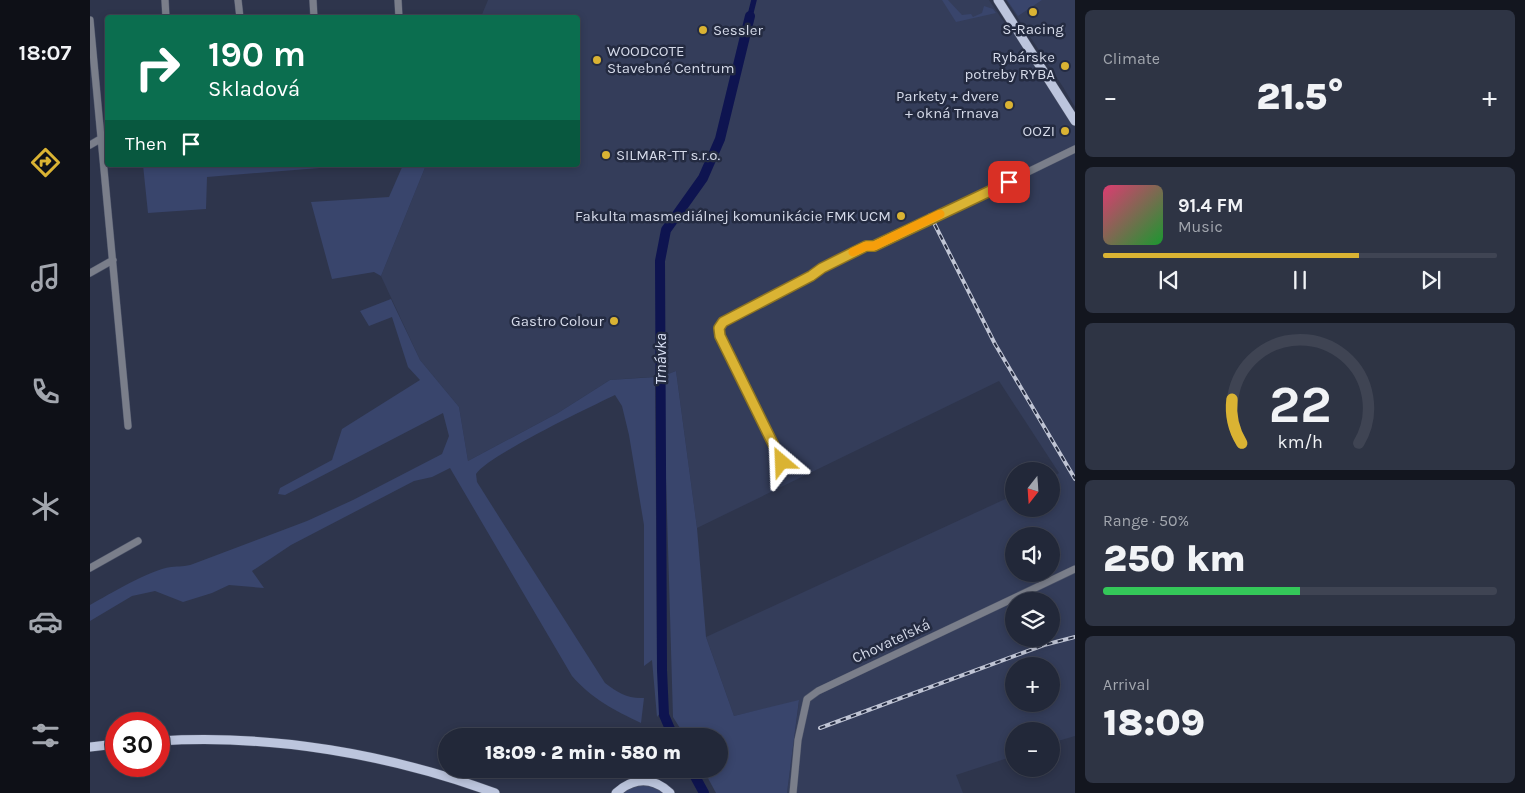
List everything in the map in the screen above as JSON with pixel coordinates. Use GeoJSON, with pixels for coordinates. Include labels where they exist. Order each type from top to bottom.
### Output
{"type":"FeatureCollection","features":[{"type":"Feature","properties":{"kind":"main road"},"geometry":{"type":"LineString","coordinates":[[998,0],[1075,121]]}},
{"type":"Feature","properties":{"kind":"main road"},"geometry":{"type":"LineString","coordinates":[[170,741],[243,741],[324,749],[394,763],[495,793]]}},
{"type":"Feature","properties":{"kind":"main road"},"geometry":{"type":"LineString","coordinates":[[90,748],[105,746]]}},
{"type":"Feature","properties":{"kind":"main road"},"geometry":{"type":"LineString","coordinates":[[616,793],[630,783],[644,780],[662,786],[670,793]]}},
{"type":"Feature","properties":{"kind":"street"},"geometry":{"type":"LineString","coordinates":[[165,0],[166,15]]}},
{"type":"Feature","properties":{"kind":"street"},"geometry":{"type":"LineString","coordinates":[[238,0],[240,15]]}},
{"type":"Feature","properties":{"kind":"street"},"geometry":{"type":"LineString","coordinates":[[313,0],[314,15]]}},
{"type":"Feature","properties":{"kind":"street"},"geometry":{"type":"LineString","coordinates":[[398,0],[399,15]]}},
{"type":"Feature","properties":{"kind":"street"},"geometry":{"type":"LineString","coordinates":[[90,20],[92,68],[102,138],[128,426]]}},
{"type":"Feature","properties":{"kind":"street"},"geometry":{"type":"LineString","coordinates":[[90,145],[102,138]]}},
{"type":"Feature","properties":{"kind":"street"},"geometry":{"type":"LineString","coordinates":[[782,462],[720,336],[719,328],[723,322],[811,276],[831,263],[866,246],[874,246],[1075,149]]}},
{"type":"Feature","properties":{"kind":"street"},"geometry":{"type":"LineString","coordinates":[[90,274],[112,260]]}},
{"type":"Feature","properties":{"kind":"street"},"geometry":{"type":"LineString","coordinates":[[90,568],[138,541]]}},
{"type":"Feature","properties":{"kind":"street","name":"Chovateľská"},"geometry":{"type":"LineString","coordinates":[[793,793],[798,740],[807,699],[818,691],[1075,569]]}},
{"type":"Feature","properties":{"kind":"shaded area"},"geometry":{"type":"Polygon","coordinates":[[[488,0],[989,0],[1008,28],[1022,42],[1075,125],[1075,736],[1060,740],[1060,722],[1005,722],[1005,759],[956,775],[963,793],[787,793],[799,701],[734,716],[706,637],[1005,499],[1005,518],[1060,518],[1060,462],[1052,462],[999,381],[697,528],[676,371],[663,376],[610,380],[558,413],[468,461],[459,407],[420,360],[381,276],[425,167],[580,167],[580,15],[482,15],[488,0]]]}},
{"type":"Feature","properties":{"kind":"shaded area"},"geometry":{"type":"Polygon","coordinates":[[[942,0],[948,0],[962,15],[971,14],[973,17],[982,13],[984,6],[993,9],[996,13],[956,22],[942,0]]]}},
{"type":"Feature","properties":{"kind":"shaded area"},"geometry":{"type":"Polygon","coordinates":[[[1006,0],[1075,0],[1075,107],[1063,87],[1006,0]]]}},
{"type":"Feature","properties":{"kind":"shaded area"},"geometry":{"type":"Polygon","coordinates":[[[1007,0],[1042,0],[1018,16],[1007,0]]]}},
{"type":"Feature","properties":{"kind":"shaded area"},"geometry":{"type":"Polygon","coordinates":[[[143,167],[332,167],[207,177],[206,209],[148,213],[143,167]]]}},
{"type":"Feature","properties":{"kind":"shaded area"},"geometry":{"type":"Polygon","coordinates":[[[402,167],[425,167],[381,276],[374,272],[332,279],[311,202],[389,197],[402,167]]]}},
{"type":"Feature","properties":{"kind":"shaded area"},"geometry":{"type":"Polygon","coordinates":[[[391,299],[420,360],[459,407],[468,461],[558,413],[610,380],[655,377],[657,655],[660,713],[657,717],[652,660],[644,666],[644,525],[629,435],[622,406],[615,395],[518,444],[484,466],[476,474],[477,482],[605,683],[623,695],[644,698],[641,723],[596,698],[572,676],[450,468],[432,477],[414,481],[291,545],[252,571],[264,588],[229,585],[212,593],[183,602],[155,591],[132,596],[90,621],[90,605],[141,577],[162,569],[193,564],[307,521],[353,500],[442,454],[449,436],[443,413],[285,495],[278,494],[280,488],[332,460],[342,429],[420,380],[408,367],[392,317],[369,326],[360,311],[391,299]]]}},
{"type":"Feature","properties":{"kind":"shaded area"},"geometry":{"type":"Polygon","coordinates":[[[676,371],[697,528],[706,637],[734,716],[799,700],[787,793],[716,793],[708,778],[728,778],[728,728],[680,728],[673,717],[663,376],[676,371]]]}},
{"type":"Feature","properties":{"kind":"shaded area"},"geometry":{"type":"Polygon","coordinates":[[[640,785],[651,785],[665,793],[624,793],[630,788],[640,785]]]}},
{"type":"Feature","properties":{"kind":"waterway","name":"Trnávka"},"geometry":{"type":"LineString","coordinates":[[750,16],[754,0]]}},
{"type":"Feature","properties":{"kind":"waterway","name":"Trnávka"},"geometry":{"type":"LineString","coordinates":[[670,728],[664,715],[662,670],[660,261],[666,230],[703,178],[720,139],[750,16]]}},
{"type":"Feature","properties":{"kind":"waterway","name":"Trnávka"},"geometry":{"type":"LineString","coordinates":[[696,778],[704,793]]}},
{"type":"Feature","properties":{"kind":"railway"},"geometry":{"type":"LineString","coordinates":[[930,215],[995,344],[1075,479]]}},
{"type":"Feature","properties":{"kind":"railway"},"geometry":{"type":"LineString","coordinates":[[820,728],[1044,645],[1075,637]]}},
{"type":"Feature","properties":{"kind":"slow traffic"},"geometry":{"type":"LineString","coordinates":[[853,252],[866,246],[874,246],[940,214]]}},
{"type":"Feature","properties":{"kind":"place","name":"S-Racing"},"geometry":{"type":"Point","coordinates":[1033,12]}},
{"type":"Feature","properties":{"kind":"place","name":"Sessler"},"geometry":{"type":"Point","coordinates":[703,30]}},
{"type":"Feature","properties":{"kind":"place","name":"WOODCOTE Stavebné Centrum"},"geometry":{"type":"Point","coordinates":[597,60]}},
{"type":"Feature","properties":{"kind":"place","name":"Rybárske potreby RYBA"},"geometry":{"type":"Point","coordinates":[1065,66]}},
{"type":"Feature","properties":{"kind":"place","name":"Parkety + dvere + okná Trnava"},"geometry":{"type":"Point","coordinates":[1009,105]}},
{"type":"Feature","properties":{"kind":"place","name":"OOZI"},"geometry":{"type":"Point","coordinates":[1065,131]}},
{"type":"Feature","properties":{"kind":"place","name":"SILMAR-TT s.r.o."},"geometry":{"type":"Point","coordinates":[606,155]}},
{"type":"Feature","properties":{"kind":"place","name":"Fakulta masmediálnej komunikácie FMK UCM"},"geometry":{"type":"Point","coordinates":[901,216]}},
{"type":"Feature","properties":{"kind":"place","name":"Gastro Colour"},"geometry":{"type":"Point","coordinates":[614,321]}},
{"type":"Feature","properties":{"kind":"route"},"geometry":{"type":"LineString","coordinates":[[782,462],[720,336],[719,328],[723,322],[729,317],[811,276],[837,260],[866,246],[874,246],[1009,182]]}}]}
